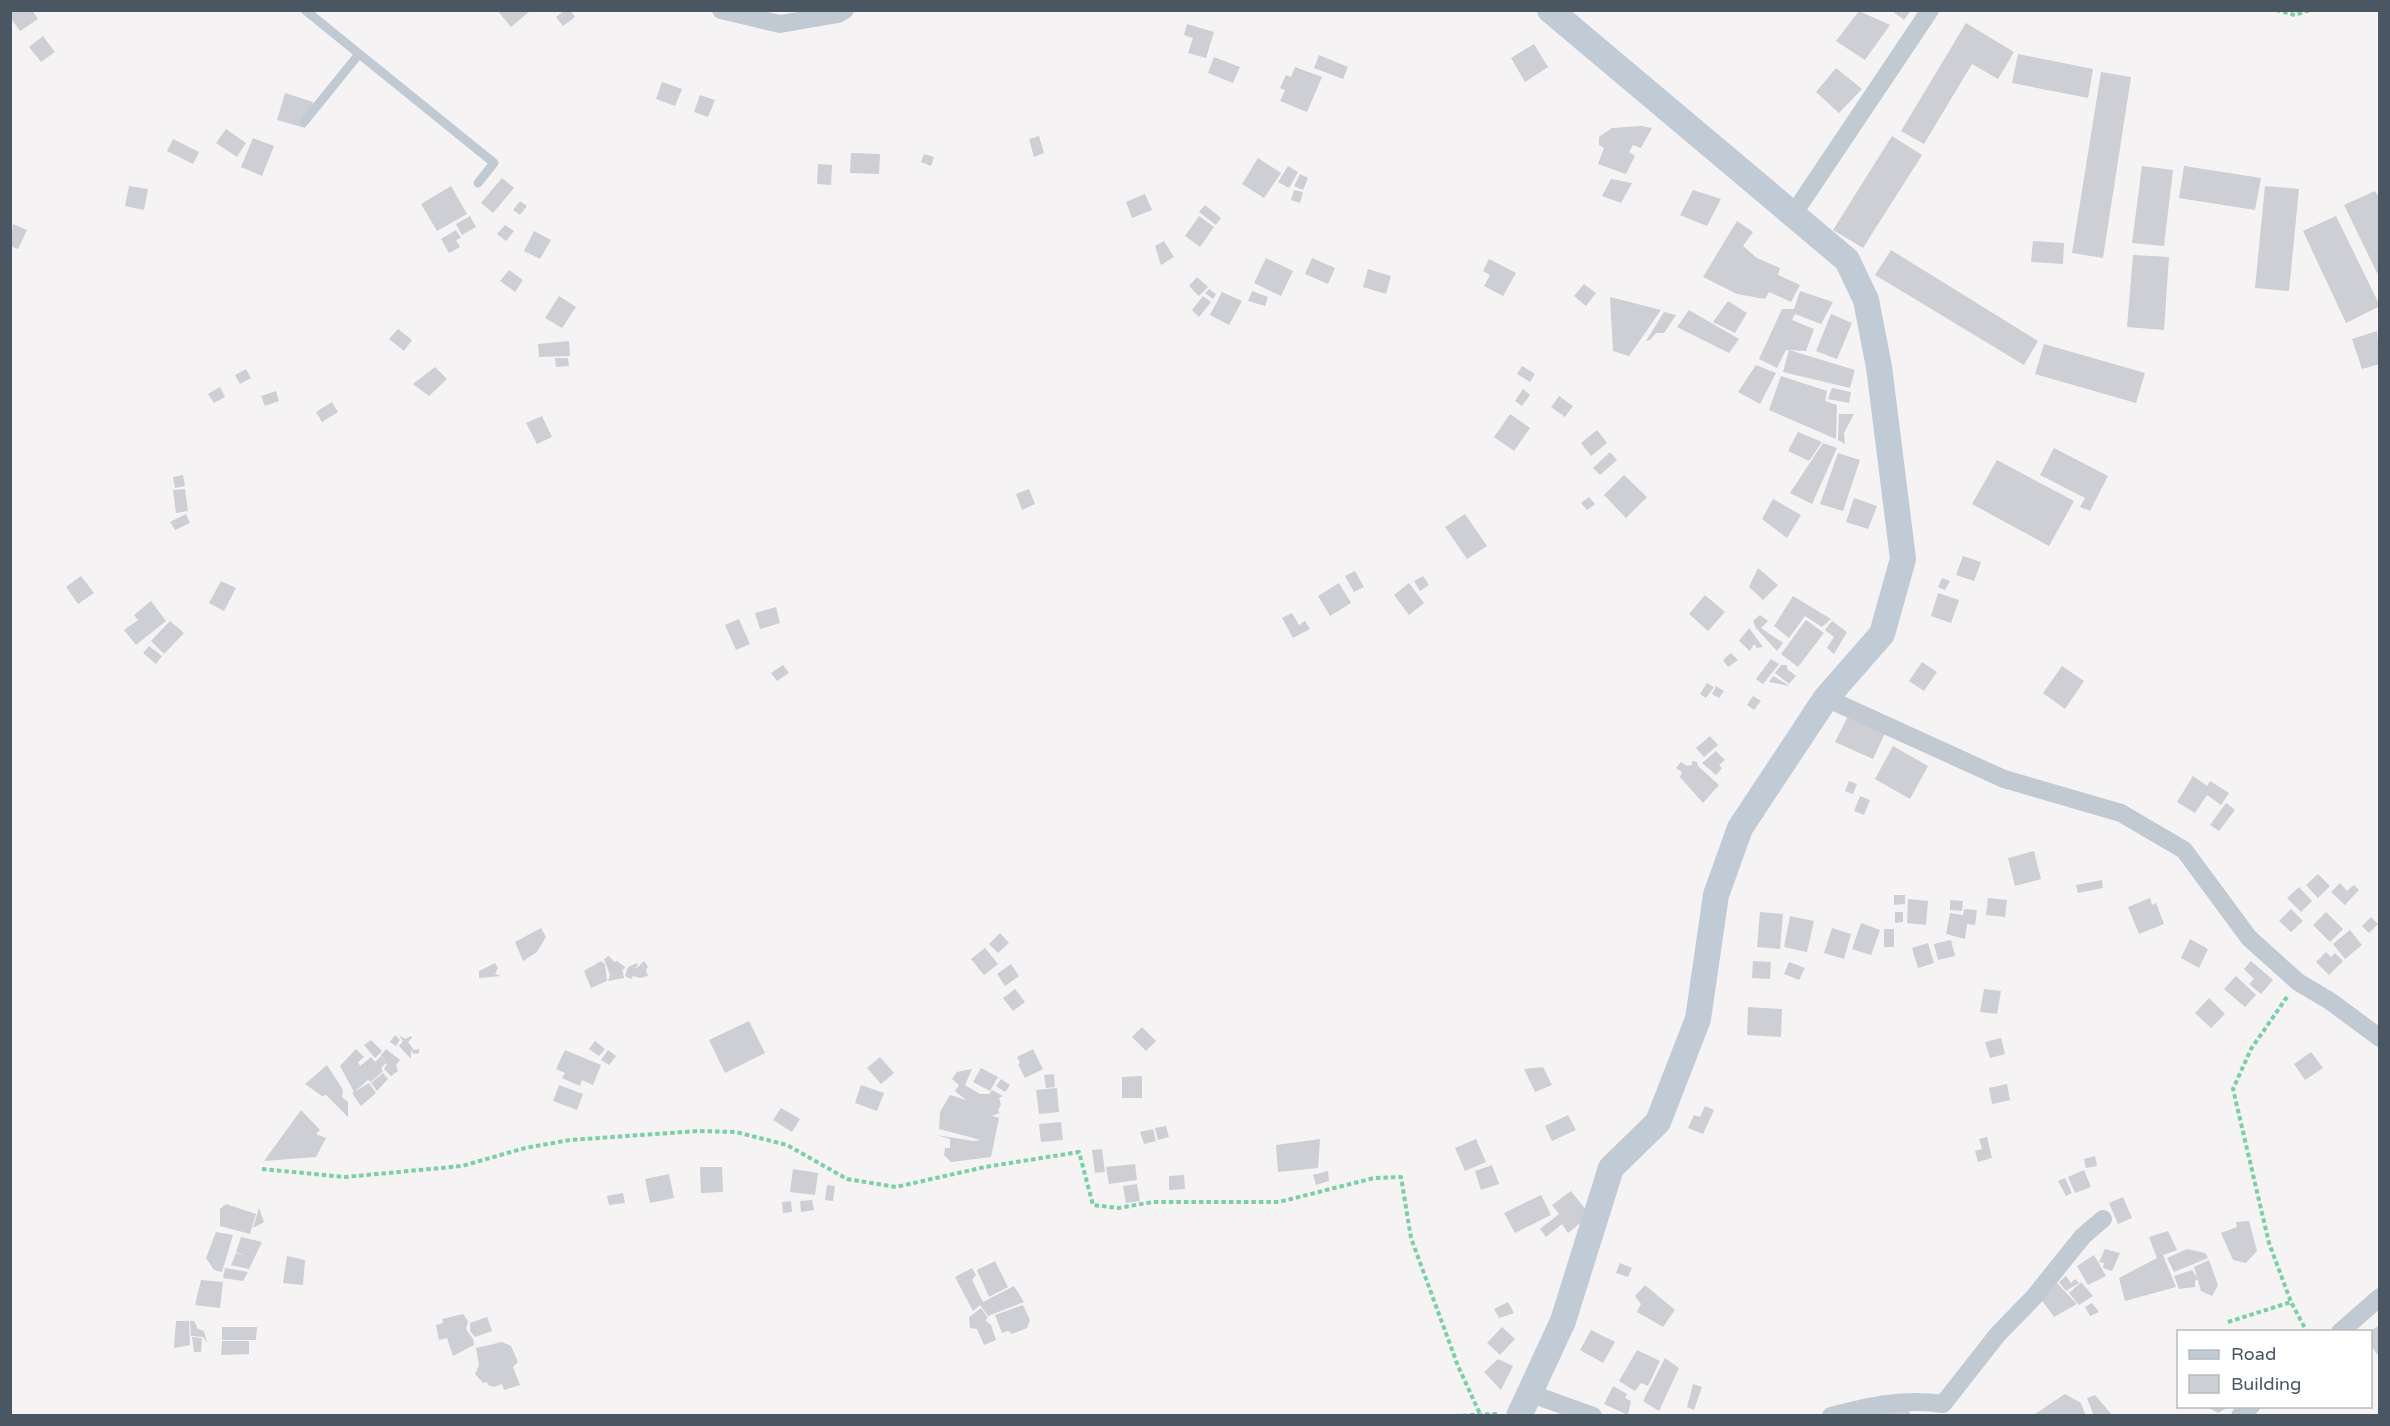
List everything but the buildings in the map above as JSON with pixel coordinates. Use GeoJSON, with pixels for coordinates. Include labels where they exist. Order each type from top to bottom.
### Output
{"type":"FeatureCollection","features":[{"type":"Feature","properties":{"kind":"main road"},"geometry":{"type":"LineString","coordinates":[[1524,1405],[1563,1321],[1611,1168],[1658,1122],[1698,1019],[1716,895],[1740,828],[1826,698],[1882,634],[1903,559],[1879,367],[1866,300],[1847,260],[1550,10]]}},
{"type":"Feature","properties":{"kind":"street"},"geometry":{"type":"LineString","coordinates":[[721,10],[780,24],[838,14],[845,10]]}},
{"type":"Feature","properties":{"kind":"street"},"geometry":{"type":"LineString","coordinates":[[1792,216],[1930,10]]}},
{"type":"Feature","properties":{"kind":"street"},"geometry":{"type":"LineString","coordinates":[[1826,698],[2004,779],[2121,813],[2184,849],[2249,939],[2298,982],[2330,1001],[2379,1038]]}},
{"type":"Feature","properties":{"kind":"street"},"geometry":{"type":"LineString","coordinates":[[1831,1416],[1866,1407],[1916,1400],[1943,1404],[1998,1334],[2034,1297],[2083,1236],[2103,1219]]}},
{"type":"Feature","properties":{"kind":"street"},"geometry":{"type":"LineString","coordinates":[[2342,1330],[2379,1297]]}},
{"type":"Feature","properties":{"kind":"street"},"geometry":{"type":"LineString","coordinates":[[1524,1405],[1593,1416]]}},
{"type":"Feature","properties":{"kind":"lane"},"geometry":{"type":"LineString","coordinates":[[305,10],[494,163],[477,183]]}},
{"type":"Feature","properties":{"kind":"lane"},"geometry":{"type":"LineString","coordinates":[[304,122],[359,54]]}},
{"type":"Feature","properties":{"kind":"path"},"geometry":{"type":"LineString","coordinates":[[2276,10],[2295,15],[2310,10]]}},
{"type":"Feature","properties":{"kind":"path"},"geometry":{"type":"LineString","coordinates":[[2298,982],[2251,1049],[2234,1089],[2269,1243],[2291,1302],[2306,1330]]}},
{"type":"Feature","properties":{"kind":"path"},"geometry":{"type":"LineString","coordinates":[[262,1169],[345,1177],[462,1166],[525,1148],[570,1140],[698,1131],[736,1132],[787,1145],[847,1179],[896,1187],[985,1167],[1079,1152],[1093,1205],[1118,1208],[1153,1202],[1279,1202],[1374,1178],[1401,1177],[1412,1238],[1458,1366],[1480,1414]]}},
{"type":"Feature","properties":{"kind":"path"},"geometry":{"type":"LineString","coordinates":[[2228,1322],[2291,1302]]}},
{"type":"Feature","properties":{"kind":"path"},"geometry":{"type":"LineString","coordinates":[[1455,1416],[1491,1415],[1524,1405]]}}]}
